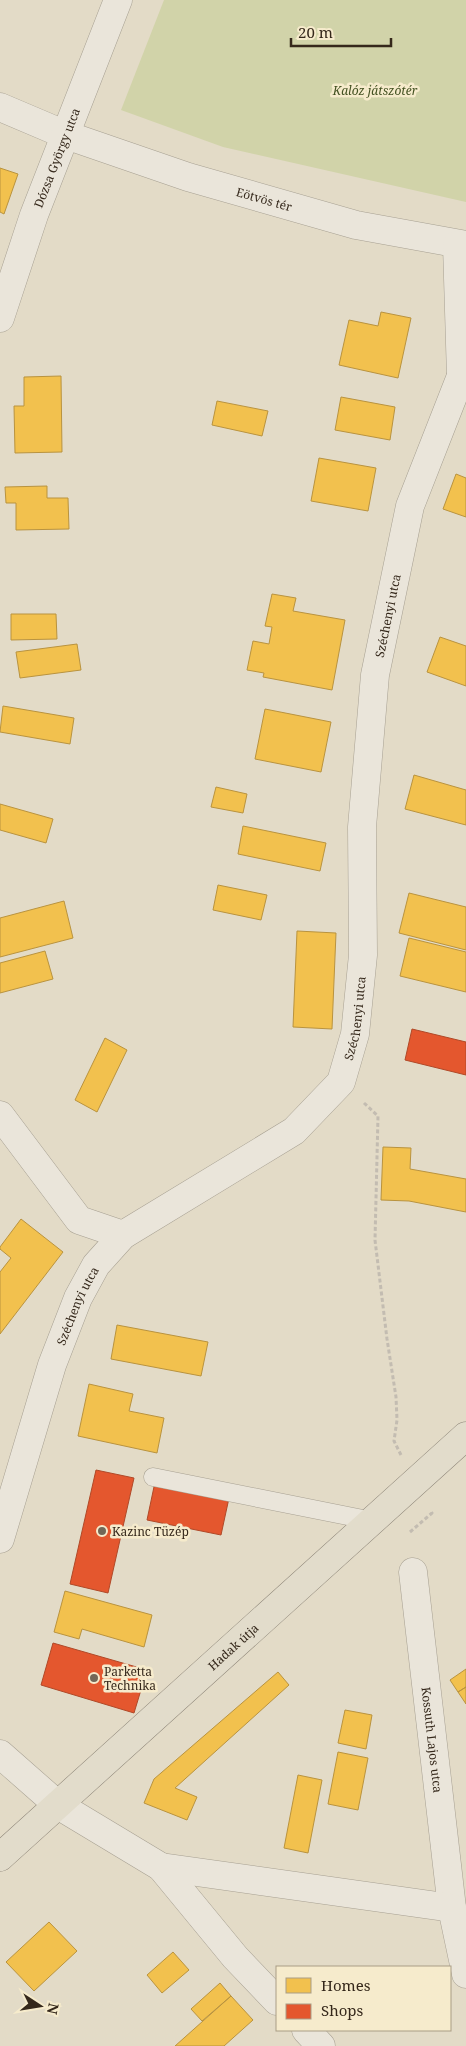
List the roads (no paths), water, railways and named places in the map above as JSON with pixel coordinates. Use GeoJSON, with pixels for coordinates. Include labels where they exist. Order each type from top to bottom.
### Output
{"type":"FeatureCollection","features":[{"type":"Feature","properties":{"kind":"main road","name":"Hadak útja"},"geometry":{"type":"LineString","coordinates":[[0,1857],[466,1436]]}},
{"type":"Feature","properties":{"kind":"street","name":"Dózsa György utca"},"geometry":{"type":"LineString","coordinates":[[0,318],[34,215],[118,0]]}},
{"type":"Feature","properties":{"kind":"street","name":"Eötvös tér"},"geometry":{"type":"LineString","coordinates":[[0,107],[66,135],[188,177],[356,225],[461,245]]}},
{"type":"Feature","properties":{"kind":"street"},"geometry":{"type":"LineString","coordinates":[[461,245],[463,372]]}},
{"type":"Feature","properties":{"kind":"street","name":"Széchenyi utca"},"geometry":{"type":"LineString","coordinates":[[0,1539],[52,1365],[78,1298],[96,1265],[123,1235],[294,1131],[341,1082],[355,1034],[363,955],[362,827],[375,675],[410,506],[463,372]]}},
{"type":"Feature","properties":{"kind":"street"},"geometry":{"type":"LineString","coordinates":[[0,1115],[79,1220],[123,1235]]}},
{"type":"Feature","properties":{"kind":"street","name":"Kossuth Lajos utca"},"geometry":{"type":"LineString","coordinates":[[413,1572],[452,1908],[466,1974]]}},
{"type":"Feature","properties":{"kind":"street"},"geometry":{"type":"LineString","coordinates":[[0,1754],[58,1805],[161,1867],[235,1957],[276,2000]]}},
{"type":"Feature","properties":{"kind":"street"},"geometry":{"type":"LineString","coordinates":[[161,1867],[452,1908]]}},
{"type":"Feature","properties":{"kind":"street"},"geometry":{"type":"LineString","coordinates":[[307,2031],[321,2046]]}},
{"type":"Feature","properties":{"kind":"lane"},"geometry":{"type":"LineString","coordinates":[[153,1476],[373,1522]]}},
{"type":"Feature","properties":{"kind":"place","name":"Kazinc Tüzép"},"geometry":{"type":"Point","coordinates":[102,1531]}},
{"type":"Feature","properties":{"kind":"place","name":"Parketta Technika"},"geometry":{"type":"Point","coordinates":[94,1678]}},
{"type":"Feature","properties":{"kind":"park label","name":"Kalóz játszótér"},"geometry":{"type":"Point","coordinates":[375,90]}}]}
